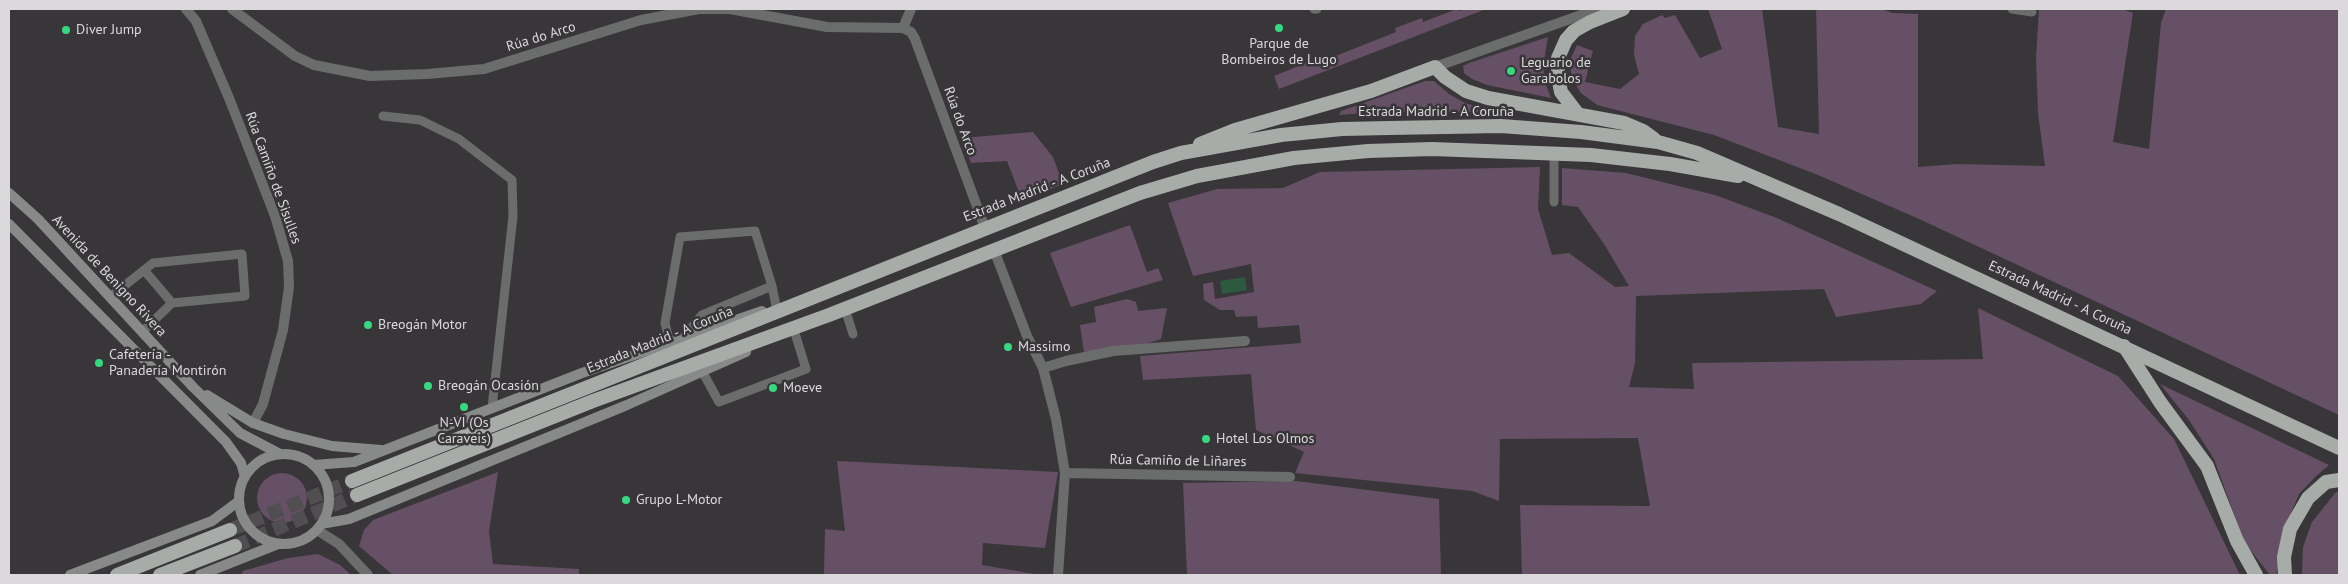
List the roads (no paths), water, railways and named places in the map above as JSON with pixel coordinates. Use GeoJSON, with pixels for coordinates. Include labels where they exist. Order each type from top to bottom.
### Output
{"type":"FeatureCollection","features":[{"type":"Feature","properties":{"kind":"highway"},"geometry":{"type":"LineString","coordinates":[[1576,113],[1561,92],[1558,76],[1558,58],[1566,40],[1574,31],[1590,22],[1623,9]]}},
{"type":"Feature","properties":{"kind":"highway"},"geometry":{"type":"LineString","coordinates":[[1181,153],[1205,141],[1235,130],[1371,91],[1435,66],[1445,77],[1466,92],[1488,98],[1576,113],[1624,124],[1643,131],[1658,142]]}},
{"type":"Feature","properties":{"kind":"highway","name":"Estrada Madrid - A Coruña"},"geometry":{"type":"LineString","coordinates":[[352,481],[831,288],[1153,162],[1181,153],[1281,135],[1352,128],[1501,126],[1616,135],[1658,142],[1724,163],[2124,345],[2339,448]]}},
{"type":"Feature","properties":{"kind":"highway","name":"Estrada Madrid - A Coruña"},"geometry":{"type":"LineString","coordinates":[[357,495],[593,401],[845,309],[1168,183],[1234,168],[1294,158],[1368,151],[1432,149],[1554,153],[1670,164],[1710,170],[1766,183]]}},
{"type":"Feature","properties":{"kind":"highway"},"geometry":{"type":"LineString","coordinates":[[2124,345],[2160,402],[2207,466],[2237,541],[2256,575]]}},
{"type":"Feature","properties":{"kind":"highway"},"geometry":{"type":"LineString","coordinates":[[2285,575],[2284,557],[2290,529],[2308,498],[2326,482],[2339,480]]}},
{"type":"Feature","properties":{"kind":"highway"},"geometry":{"type":"LineString","coordinates":[[117,575],[230,530]]}},
{"type":"Feature","properties":{"kind":"highway"},"geometry":{"type":"LineString","coordinates":[[160,575],[235,546]]}},
{"type":"Feature","properties":{"kind":"main road","name":"Avenida de Benigno Rivera"},"geometry":{"type":"LineString","coordinates":[[9,193],[38,219],[193,387],[240,433],[280,454]]}},
{"type":"Feature","properties":{"kind":"main road"},"geometry":{"type":"LineString","coordinates":[[9,224],[226,442],[241,463],[245,476]]}},
{"type":"Feature","properties":{"kind":"main road"},"geometry":{"type":"LineString","coordinates":[[314,465],[348,464],[582,373],[831,288]]}},
{"type":"Feature","properties":{"kind":"main road"},"geometry":{"type":"LineString","coordinates":[[319,527],[349,519],[618,409],[829,315]]}},
{"type":"Feature","properties":{"kind":"main road"},"geometry":{"type":"LineString","coordinates":[[193,387],[253,423],[307,441],[332,446],[384,450]]}},
{"type":"Feature","properties":{"kind":"main road"},"geometry":{"type":"LineString","coordinates":[[200,575],[279,544],[293,543],[306,538],[319,527],[328,509],[328,493],[324,478],[314,465],[292,454],[280,454],[260,462],[245,476],[240,488],[239,501],[241,513],[247,525],[267,541],[279,544]]}},
{"type":"Feature","properties":{"kind":"main road"},"geometry":{"type":"LineString","coordinates":[[70,575],[212,521],[239,501]]}},
{"type":"Feature","properties":{"kind":"street","name":"Rúa Camiño de Sisulles"},"geometry":{"type":"LineString","coordinates":[[186,9],[196,20],[229,98],[275,216],[288,261],[289,287],[283,330],[263,404],[253,423]]}},
{"type":"Feature","properties":{"kind":"street","name":"Rúa do Arco"},"geometry":{"type":"LineString","coordinates":[[232,9],[296,56],[314,65],[370,76],[484,69],[641,20],[699,9],[730,9],[827,27],[903,28],[911,32],[915,39],[985,228]]}},
{"type":"Feature","properties":{"kind":"street"},"geometry":{"type":"LineString","coordinates":[[903,28],[911,9]]}},
{"type":"Feature","properties":{"kind":"street"},"geometry":{"type":"LineString","coordinates":[[1435,66],[1598,9]]}},
{"type":"Feature","properties":{"kind":"street"},"geometry":{"type":"LineString","coordinates":[[994,250],[1027,336],[1043,368],[1056,419],[1065,473],[1058,575]]}},
{"type":"Feature","properties":{"kind":"street"},"geometry":{"type":"LineString","coordinates":[[1043,368],[1113,351],[1245,341]]}},
{"type":"Feature","properties":{"kind":"street","name":"Rúa Camiño de Liñares"},"geometry":{"type":"LineString","coordinates":[[1065,473],[1290,477]]}},
{"type":"Feature","properties":{"kind":"street"},"geometry":{"type":"LineString","coordinates":[[319,527],[339,544],[368,575]]}},
{"type":"Feature","properties":{"kind":"lane"},"geometry":{"type":"LineString","coordinates":[[2012,9],[2032,12]]}},
{"type":"Feature","properties":{"kind":"lane"},"geometry":{"type":"LineString","coordinates":[[383,116],[420,120],[459,139],[512,180],[513,216],[492,408]]}},
{"type":"Feature","properties":{"kind":"lane"},"geometry":{"type":"LineString","coordinates":[[1554,153],[1554,202]]}},
{"type":"Feature","properties":{"kind":"lane"},"geometry":{"type":"LineString","coordinates":[[670,343],[665,323],[680,237],[755,231],[772,286],[776,306]]}},
{"type":"Feature","properties":{"kind":"lane"},"geometry":{"type":"LineString","coordinates":[[110,297],[153,263],[242,254],[245,296],[172,303],[142,332]]}},
{"type":"Feature","properties":{"kind":"lane"},"geometry":{"type":"LineString","coordinates":[[144,270],[172,303]]}},
{"type":"Feature","properties":{"kind":"lane"},"geometry":{"type":"LineString","coordinates":[[682,339],[702,315],[772,286]]}},
{"type":"Feature","properties":{"kind":"lane"},"geometry":{"type":"LineString","coordinates":[[845,309],[853,334]]}},
{"type":"Feature","properties":{"kind":"lane"},"geometry":{"type":"LineString","coordinates":[[702,371],[719,402],[806,368],[794,330]]}},
{"type":"Feature","properties":{"kind":"tunnel"},"geometry":{"type":"LineString","coordinates":[[230,530],[352,481]]}},
{"type":"Feature","properties":{"kind":"tunnel"},"geometry":{"type":"LineString","coordinates":[[235,546],[357,495]]}},
{"type":"Feature","properties":{"kind":"place","name":"Parque de Bombeiros de Lugo"},"geometry":{"type":"Point","coordinates":[1279,28]}},
{"type":"Feature","properties":{"kind":"place","name":"Diver Jump"},"geometry":{"type":"Point","coordinates":[66,30]}},
{"type":"Feature","properties":{"kind":"place","name":"Leguario de Garabolos"},"geometry":{"type":"Point","coordinates":[1511,71]}},
{"type":"Feature","properties":{"kind":"place","name":"Breogán Motor"},"geometry":{"type":"Point","coordinates":[368,325]}},
{"type":"Feature","properties":{"kind":"place","name":"Massimo"},"geometry":{"type":"Point","coordinates":[1008,347]}},
{"type":"Feature","properties":{"kind":"place","name":"Cafetería - Panadería Montirón"},"geometry":{"type":"Point","coordinates":[99,363]}},
{"type":"Feature","properties":{"kind":"place","name":"Breogán Ocasión"},"geometry":{"type":"Point","coordinates":[428,386]}},
{"type":"Feature","properties":{"kind":"place","name":"Moeve"},"geometry":{"type":"Point","coordinates":[773,388]}},
{"type":"Feature","properties":{"kind":"place","name":"N-VI (Os Caraveis)"},"geometry":{"type":"Point","coordinates":[464,407]}},
{"type":"Feature","properties":{"kind":"place","name":"Hotel Los Olmos"},"geometry":{"type":"Point","coordinates":[1206,439]}},
{"type":"Feature","properties":{"kind":"place","name":"Grupo L-Motor"},"geometry":{"type":"Point","coordinates":[626,500]}}]}
